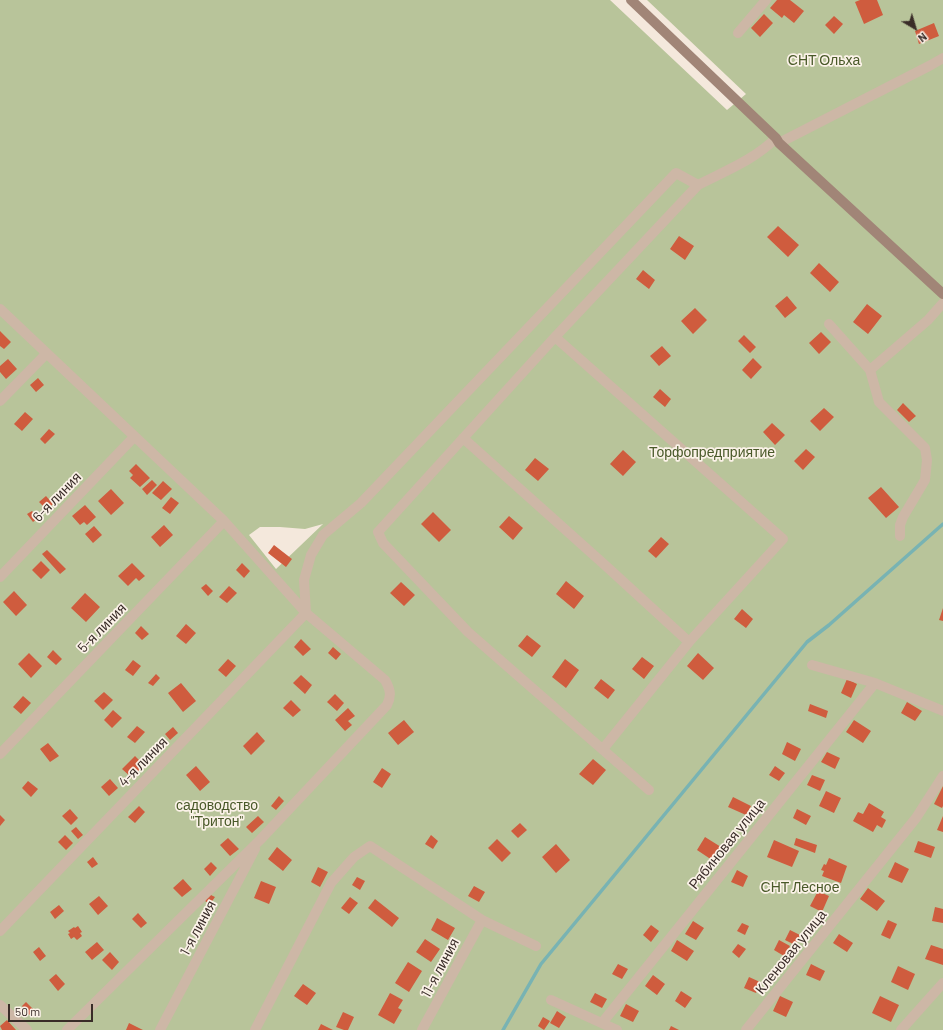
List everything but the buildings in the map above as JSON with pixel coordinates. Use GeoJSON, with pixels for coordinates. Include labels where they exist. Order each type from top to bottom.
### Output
{"type":"FeatureCollection","features":[{"type":"Feature","properties":{"kind":"main road"},"geometry":{"type":"LineString","coordinates":[[631,0],[778,141],[943,294]]}},
{"type":"Feature","properties":{"kind":"street"},"geometry":{"type":"LineString","coordinates":[[738,33],[766,0]]}},
{"type":"Feature","properties":{"kind":"street"},"geometry":{"type":"LineString","coordinates":[[649,790],[468,632],[383,543],[378,532],[555,337],[698,185],[745,162],[778,141],[943,58]]}},
{"type":"Feature","properties":{"kind":"street"},"geometry":{"type":"LineString","coordinates":[[306,613],[304,580],[311,555],[323,535],[361,503],[676,173],[698,185]]}},
{"type":"Feature","properties":{"kind":"street"},"geometry":{"type":"LineString","coordinates":[[870,370],[928,320],[943,303]]}},
{"type":"Feature","properties":{"kind":"street"},"geometry":{"type":"LineString","coordinates":[[0,309],[224,521],[306,613],[385,680],[390,693],[390,700],[387,705],[260,840],[67,1030]]}},
{"type":"Feature","properties":{"kind":"street"},"geometry":{"type":"LineString","coordinates":[[830,324],[870,370],[879,402],[925,448],[927,460],[925,480],[903,516],[900,525],[900,536]]}},
{"type":"Feature","properties":{"kind":"street"},"geometry":{"type":"LineString","coordinates":[[555,337],[783,539],[689,642],[603,749]]}},
{"type":"Feature","properties":{"kind":"street"},"geometry":{"type":"LineString","coordinates":[[0,401],[46,354]]}},
{"type":"Feature","properties":{"kind":"street","name":"6-я линия"},"geometry":{"type":"LineString","coordinates":[[0,577],[134,436]]}},
{"type":"Feature","properties":{"kind":"street"},"geometry":{"type":"LineString","coordinates":[[463,438],[689,642]]}},
{"type":"Feature","properties":{"kind":"street","name":"5-я линия"},"geometry":{"type":"LineString","coordinates":[[0,754],[224,521]]}},
{"type":"Feature","properties":{"kind":"street","name":"4-я линия"},"geometry":{"type":"LineString","coordinates":[[0,931],[306,613]]}},
{"type":"Feature","properties":{"kind":"street"},"geometry":{"type":"LineString","coordinates":[[812,665],[875,684],[943,711]]}},
{"type":"Feature","properties":{"kind":"street","name":"Рябиновая улица"},"geometry":{"type":"LineString","coordinates":[[602,1023],[875,684]]}},
{"type":"Feature","properties":{"kind":"street","name":"Кленовая улица"},"geometry":{"type":"LineString","coordinates":[[746,1030],[916,818],[943,776]]}},
{"type":"Feature","properties":{"kind":"street","name":"1-я линия"},"geometry":{"type":"LineString","coordinates":[[160,1030],[260,840]]}},
{"type":"Feature","properties":{"kind":"street"},"geometry":{"type":"LineString","coordinates":[[256,1030],[331,883],[354,856],[370,846],[482,920],[536,946]]}},
{"type":"Feature","properties":{"kind":"street","name":"11-я линия"},"geometry":{"type":"LineString","coordinates":[[422,1030],[482,920]]}},
{"type":"Feature","properties":{"kind":"street"},"geometry":{"type":"LineString","coordinates":[[901,1030],[943,983]]}},
{"type":"Feature","properties":{"kind":"street"},"geometry":{"type":"LineString","coordinates":[[551,1000],[617,1030]]}},
{"type":"Feature","properties":{"kind":"street"},"geometry":{"type":"LineString","coordinates":[[0,1005],[27,1030]]}},
{"type":"Feature","properties":{"kind":"green space"},"geometry":{"type":"Polygon","coordinates":[[[0,0],[610,0],[727,110],[746,94],[647,0],[943,0],[943,1030],[0,1030],[0,0]],[[323,524],[305,529],[260,527],[249,535],[276,569],[323,524]]]}},
{"type":"Feature","properties":{"kind":"waterway"},"geometry":{"type":"LineString","coordinates":[[503,1030],[541,964],[807,642],[829,625],[943,524]]}},
{"type":"Feature","properties":{"kind":"park label","name":"СНТ Ольха"},"geometry":{"type":"Point","coordinates":[824,60]}},
{"type":"Feature","properties":{"kind":"park label","name":"Торфопредприятие"},"geometry":{"type":"Point","coordinates":[712,452]}},
{"type":"Feature","properties":{"kind":"park label","name":"садоводство \"Тритон\""},"geometry":{"type":"Point","coordinates":[217,814]}},
{"type":"Feature","properties":{"kind":"park label","name":"СНТ Лесное"},"geometry":{"type":"Point","coordinates":[800,887]}}]}
